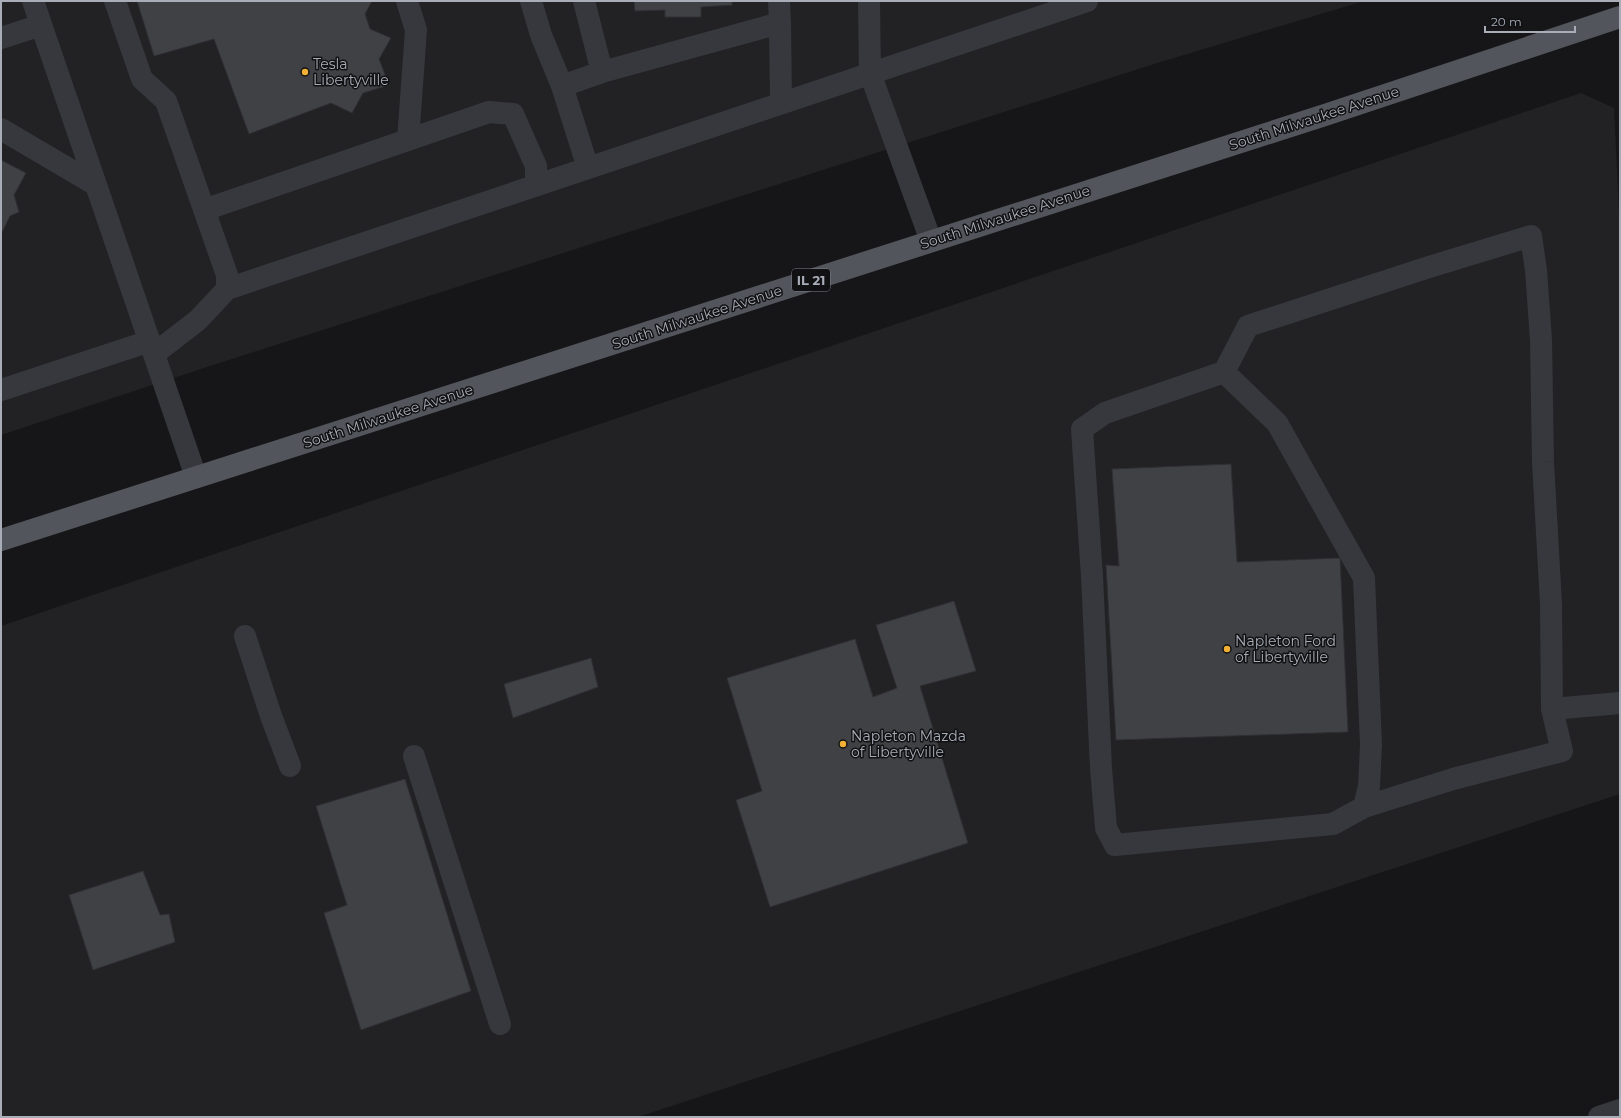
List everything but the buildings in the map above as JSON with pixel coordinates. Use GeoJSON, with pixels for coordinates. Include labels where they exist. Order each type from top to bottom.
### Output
{"type":"FeatureCollection","features":[{"type":"Feature","properties":{"kind":"main road","name":"South Milwaukee Avenue"},"geometry":{"type":"LineString","coordinates":[[1,540],[1325,115],[1620,17]]}},
{"type":"Feature","properties":{"kind":"street"},"geometry":{"type":"LineString","coordinates":[[33,1],[196,477]]}},
{"type":"Feature","properties":{"kind":"street"},"geometry":{"type":"LineString","coordinates":[[115,1],[142,78],[166,101],[227,274],[227,289]]}},
{"type":"Feature","properties":{"kind":"street"},"geometry":{"type":"LineString","coordinates":[[407,1],[416,30],[408,140]]}},
{"type":"Feature","properties":{"kind":"street"},"geometry":{"type":"LineString","coordinates":[[531,1],[541,35],[562,86],[588,168]]}},
{"type":"Feature","properties":{"kind":"street"},"geometry":{"type":"LineString","coordinates":[[584,1],[602,72]]}},
{"type":"Feature","properties":{"kind":"street"},"geometry":{"type":"LineString","coordinates":[[779,1],[781,103]]}},
{"type":"Feature","properties":{"kind":"street"},"geometry":{"type":"LineString","coordinates":[[870,1],[870,73],[931,241]]}},
{"type":"Feature","properties":{"kind":"street"},"geometry":{"type":"LineString","coordinates":[[1,390],[152,348],[198,320],[227,289],[1087,1]]}},
{"type":"Feature","properties":{"kind":"street"},"geometry":{"type":"LineString","coordinates":[[562,86],[602,72],[780,22]]}},
{"type":"Feature","properties":{"kind":"street"},"geometry":{"type":"LineString","coordinates":[[1,38],[41,25]]}},
{"type":"Feature","properties":{"kind":"street"},"geometry":{"type":"LineString","coordinates":[[204,210],[489,112],[513,114],[536,166],[536,185]]}},
{"type":"Feature","properties":{"kind":"street"},"geometry":{"type":"LineString","coordinates":[[1,129],[96,185]]}},
{"type":"Feature","properties":{"kind":"street"},"geometry":{"type":"LineString","coordinates":[[1531,236],[1536,270],[1541,340],[1543,462],[1551,604],[1552,709],[1562,751],[1453,780],[1364,807],[1333,824],[1115,845],[1106,828],[1082,429],[1105,413],[1224,372],[1248,326],[1429,267],[1531,236]]}},
{"type":"Feature","properties":{"kind":"street"},"geometry":{"type":"LineString","coordinates":[[1224,372],[1277,423],[1364,578],[1371,745],[1369,786],[1364,807]]}},
{"type":"Feature","properties":{"kind":"street"},"geometry":{"type":"LineString","coordinates":[[245,636],[271,716],[290,766]]}},
{"type":"Feature","properties":{"kind":"street"},"geometry":{"type":"LineString","coordinates":[[1552,709],[1620,703]]}},
{"type":"Feature","properties":{"kind":"street"},"geometry":{"type":"LineString","coordinates":[[414,756],[500,1024]]}},
{"type":"Feature","properties":{"kind":"street"},"geometry":{"type":"LineString","coordinates":[[1599,1117],[1620,1110]]}},
{"type":"Feature","properties":{"kind":"shaded area"},"geometry":{"type":"Polygon","coordinates":[[[1,1],[1364,1],[1154,64],[213,365],[1,435],[1,1]]]}},
{"type":"Feature","properties":{"kind":"shaded area"},"geometry":{"type":"Polygon","coordinates":[[[1581,93],[1614,108],[1620,234],[1620,794],[638,1117],[1,1117],[1,626],[1581,93]]]}},
{"type":"Feature","properties":{"kind":"place","name":"Tesla Libertyville"},"geometry":{"type":"Point","coordinates":[305,72]}},
{"type":"Feature","properties":{"kind":"place","name":"Napleton Ford of Libertyville"},"geometry":{"type":"Point","coordinates":[1227,649]}},
{"type":"Feature","properties":{"kind":"place","name":"Napleton Mazda of Libertyville"},"geometry":{"type":"Point","coordinates":[843,744]}}]}
